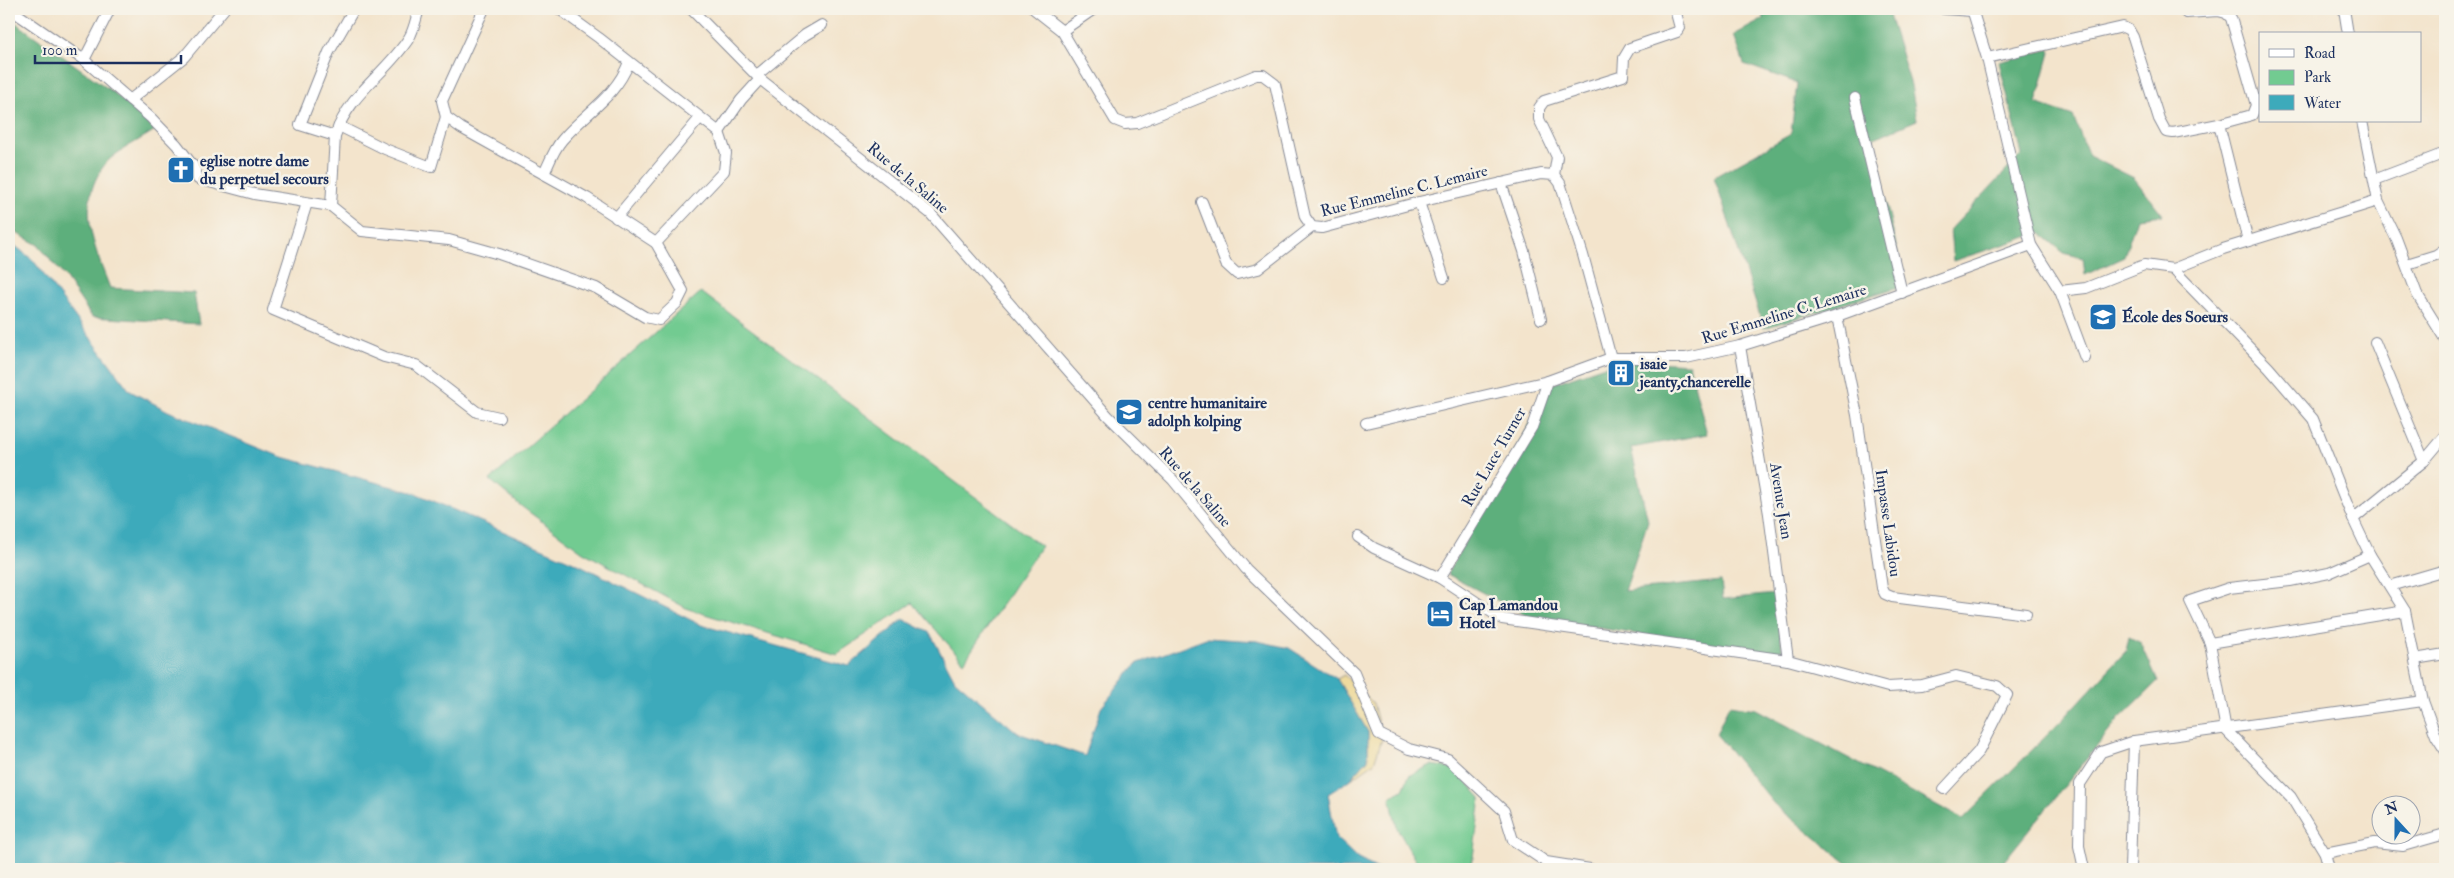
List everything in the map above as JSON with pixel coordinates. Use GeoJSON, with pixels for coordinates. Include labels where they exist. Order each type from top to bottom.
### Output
{"type":"FeatureCollection","features":[{"type":"Feature","properties":{"kind":"street"},"geometry":{"type":"LineString","coordinates":[[10,9],[84,60],[151,118],[177,145],[194,167],[198,179],[254,194],[331,206],[362,231],[449,240],[499,254],[596,288],[645,317],[659,320],[677,303],[683,291],[656,243],[587,198],[461,128],[446,117]]}},
{"type":"Feature","properties":{"kind":"street"},"geometry":{"type":"LineString","coordinates":[[84,60],[110,9]]}},
{"type":"Feature","properties":{"kind":"street"},"geometry":{"type":"LineString","coordinates":[[130,100],[184,57],[224,9]]}},
{"type":"Feature","properties":{"kind":"street"},"geometry":{"type":"LineString","coordinates":[[336,136],[300,125],[329,52],[354,9]]}},
{"type":"Feature","properties":{"kind":"street"},"geometry":{"type":"LineString","coordinates":[[331,206],[336,136],[347,108],[410,37],[419,9]]}},
{"type":"Feature","properties":{"kind":"street"},"geometry":{"type":"LineString","coordinates":[[339,126],[385,149],[431,167],[446,117],[442,101],[484,9]]}},
{"type":"Feature","properties":{"kind":"street"},"geometry":{"type":"LineString","coordinates":[[559,9],[719,132],[726,153],[724,171],[656,243]]}},
{"type":"Feature","properties":{"kind":"street","name":"Rue de la Saline"},"geometry":{"type":"LineString","coordinates":[[691,9],[758,77],[930,213],[1102,410],[1172,480],[1246,569],[1354,672],[1378,734],[1409,749],[1448,759],[1504,811],[1513,840],[1546,862],[1590,869]]}},
{"type":"Feature","properties":{"kind":"street","name":"Rue Emmeline C. Lemaire"},"geometry":{"type":"LineString","coordinates":[[1034,9],[1062,31],[1115,120],[1124,124],[1137,122],[1256,75],[1263,75],[1275,84],[1305,217],[1312,227],[1322,228],[1419,202],[1541,174],[1554,175]]}},
{"type":"Feature","properties":{"kind":"street"},"geometry":{"type":"LineString","coordinates":[[1062,31],[1094,9]]}},
{"type":"Feature","properties":{"kind":"street"},"geometry":{"type":"LineString","coordinates":[[1366,423],[1548,381],[1611,358],[1583,255],[1560,183],[1554,175],[1557,157],[1540,119],[1539,108],[1544,102],[1623,76],[1624,58],[1630,48],[1677,32],[1680,28],[1675,9]]}},
{"type":"Feature","properties":{"kind":"street"},"geometry":{"type":"LineString","coordinates":[[1944,9],[1972,10],[1987,58],[2031,245],[2060,290],[2085,358]]}},
{"type":"Feature","properties":{"kind":"street"},"geometry":{"type":"LineString","coordinates":[[2344,9],[2348,32]]}},
{"type":"Feature","properties":{"kind":"street"},"geometry":{"type":"LineString","coordinates":[[1987,58],[2124,27],[2129,30],[2133,37],[2159,119],[2166,132],[2173,133],[2219,124],[2252,115],[2256,105],[2235,29],[2226,13],[2218,11],[2186,13]]}},
{"type":"Feature","properties":{"kind":"street"},"geometry":{"type":"LineString","coordinates":[[719,132],[758,77],[805,35],[822,25]]}},
{"type":"Feature","properties":{"kind":"street"},"geometry":{"type":"LineString","coordinates":[[544,174],[561,141],[612,92],[624,74],[629,62]]}},
{"type":"Feature","properties":{"kind":"street"},"geometry":{"type":"LineString","coordinates":[[1855,98],[1902,293]]}},
{"type":"Feature","properties":{"kind":"street"},"geometry":{"type":"LineString","coordinates":[[616,218],[700,118]]}},
{"type":"Feature","properties":{"kind":"street"},"geometry":{"type":"LineString","coordinates":[[2362,122],[2378,201],[2407,264],[2417,294],[2445,339]]}},
{"type":"Feature","properties":{"kind":"street"},"geometry":{"type":"LineString","coordinates":[[2219,124],[2248,241]]}},
{"type":"Feature","properties":{"kind":"street"},"geometry":{"type":"LineString","coordinates":[[2374,180],[2445,153]]}},
{"type":"Feature","properties":{"kind":"street"},"geometry":{"type":"LineString","coordinates":[[1501,183],[1524,251],[1541,319]]}},
{"type":"Feature","properties":{"kind":"street"},"geometry":{"type":"LineString","coordinates":[[2060,290],[2086,288],[2144,265],[2173,269],[2248,241],[2378,201]]}},
{"type":"Feature","properties":{"kind":"street"},"geometry":{"type":"LineString","coordinates":[[307,202],[273,310],[384,357],[416,365],[477,412],[499,417]]}},
{"type":"Feature","properties":{"kind":"street"},"geometry":{"type":"LineString","coordinates":[[1202,202],[1226,264],[1238,274],[1258,269],[1312,227]]}},
{"type":"Feature","properties":{"kind":"street"},"geometry":{"type":"LineString","coordinates":[[1419,202],[1444,278]]}},
{"type":"Feature","properties":{"kind":"street","name":"Rue Emmeline C. Lemaire"},"geometry":{"type":"LineString","coordinates":[[1611,358],[1686,358],[1740,346],[1837,316],[2031,245]]}},
{"type":"Feature","properties":{"kind":"street"},"geometry":{"type":"LineString","coordinates":[[2407,264],[2436,255],[2445,248]]}},
{"type":"Feature","properties":{"kind":"street"},"geometry":{"type":"LineString","coordinates":[[2173,269],[2269,368],[2313,419],[2353,519],[2370,554],[2405,611],[2423,700],[2436,736],[2445,750]]}},
{"type":"Feature","properties":{"kind":"street","name":"Impasse Labidou"},"geometry":{"type":"LineString","coordinates":[[1837,316],[1857,415],[1882,588],[1885,594],[1892,597],[2026,614]]}},
{"type":"Feature","properties":{"kind":"street"},"geometry":{"type":"LineString","coordinates":[[2375,342],[2424,461]]}},
{"type":"Feature","properties":{"kind":"street","name":"Avenue Jean"},"geometry":{"type":"LineString","coordinates":[[1740,346],[1769,514],[1788,660]]}},
{"type":"Feature","properties":{"kind":"street","name":"Rue Luce Turner"},"geometry":{"type":"LineString","coordinates":[[1440,578],[1532,427],[1548,381]]}},
{"type":"Feature","properties":{"kind":"street"},"geometry":{"type":"LineString","coordinates":[[2353,519],[2424,461],[2445,436]]}},
{"type":"Feature","properties":{"kind":"street"},"geometry":{"type":"LineString","coordinates":[[1358,537],[1374,548],[1440,578],[1502,619],[1788,660],[1888,687],[1922,685],[1956,676],[1997,686],[2007,695],[1979,751],[1944,789]]}},
{"type":"Feature","properties":{"kind":"street"},"geometry":{"type":"LineString","coordinates":[[2329,869],[2326,853],[2291,797],[2226,730],[2210,643],[2190,601],[2229,588],[2329,573],[2370,554]]}},
{"type":"Feature","properties":{"kind":"street"},"geometry":{"type":"LineString","coordinates":[[2390,586],[2445,570]]}},
{"type":"Feature","properties":{"kind":"street"},"geometry":{"type":"LineString","coordinates":[[2210,643],[2405,611]]}},
{"type":"Feature","properties":{"kind":"street"},"geometry":{"type":"LineString","coordinates":[[2415,659],[2445,654]]}},
{"type":"Feature","properties":{"kind":"street"},"geometry":{"type":"LineString","coordinates":[[2084,869],[2079,846],[2080,784],[2101,752],[2134,741],[2226,730],[2423,700]]}},
{"type":"Feature","properties":{"kind":"street"},"geometry":{"type":"LineString","coordinates":[[2130,869],[2134,741]]}},
{"type":"Feature","properties":{"kind":"street"},"geometry":{"type":"LineString","coordinates":[[2326,853],[2375,843],[2403,846],[2445,834]]}},
{"type":"Feature","properties":{"kind":"green space"},"geometry":{"type":"Polygon","coordinates":[[[1762,9],[1814,9],[1816,13],[1835,9],[1887,9],[1911,85],[1917,120],[1872,139],[1905,285],[1764,328],[1714,177],[1791,134],[1797,83],[1744,64],[1734,35],[1764,19],[1762,9]]]}},
{"type":"Feature","properties":{"kind":"green space"},"geometry":{"type":"Polygon","coordinates":[[[9,18],[117,95],[155,130],[111,158],[97,177],[91,192],[89,208],[93,240],[110,288],[194,293],[199,324],[92,317],[65,277],[38,245],[9,229],[9,18]]]}},
{"type":"Feature","properties":{"kind":"green space"},"geometry":{"type":"Polygon","coordinates":[[[2051,49],[2036,103],[2073,116],[2089,156],[2134,178],[2163,215],[2137,218],[2124,257],[2085,275],[2083,258],[2064,253],[2040,233],[1953,261],[1950,230],[2022,154],[1999,62],[2051,49]]]}},
{"type":"Feature","properties":{"kind":"green space"},"geometry":{"type":"Polygon","coordinates":[[[701,292],[1041,546],[964,662],[912,603],[837,654],[688,609],[583,552],[521,506],[490,480],[701,292]]]}},
{"type":"Feature","properties":{"kind":"green space"},"geometry":{"type":"Polygon","coordinates":[[[1622,360],[1689,364],[1707,434],[1631,448],[1648,521],[1625,591],[1721,581],[1723,599],[1776,594],[1783,657],[1529,617],[1447,574],[1552,384],[1622,360]]]}},
{"type":"Feature","properties":{"kind":"green space"},"geometry":{"type":"Polygon","coordinates":[[[2129,637],[2141,643],[2158,681],[2119,719],[2004,861],[2008,869],[1854,869],[1774,804],[1716,734],[1729,705],[1756,709],[1963,819],[2066,716],[2126,651],[2129,637]]]}},
{"type":"Feature","properties":{"kind":"green space"},"geometry":{"type":"Polygon","coordinates":[[[1431,765],[1456,769],[1481,798],[1470,869],[1420,869],[1397,828],[1390,797],[1403,790],[1409,776],[1431,765]]]}},
{"type":"Feature","properties":{"kind":"sand"},"geometry":{"type":"Polygon","coordinates":[[[1344,675],[1373,703],[1382,739],[1374,763],[1350,780],[1368,759],[1368,732],[1337,679],[1344,675]]]}},
{"type":"Feature","properties":{"kind":"water"},"geometry":{"type":"Polygon","coordinates":[[[9,241],[33,260],[130,391],[168,411],[279,456],[415,493],[578,564],[701,625],[849,666],[903,619],[930,633],[955,680],[1018,733],[1085,756],[1101,708],[1136,664],[1206,638],[1257,641],[1289,648],[1337,679],[1368,732],[1368,759],[1350,780],[1328,794],[1336,838],[1358,859],[1378,869],[9,869],[9,241]]]}},
{"type":"Feature","properties":{"kind":"place","name":"eglise notre dame du perpetuel secours"},"geometry":{"type":"Point","coordinates":[181,170]}},
{"type":"Feature","properties":{"kind":"place","name":"École des Soeurs"},"geometry":{"type":"Point","coordinates":[2103,317]}},
{"type":"Feature","properties":{"kind":"place","name":"isaie jeanty,chancerelle"},"geometry":{"type":"Point","coordinates":[1621,373]}},
{"type":"Feature","properties":{"kind":"place","name":"centre humanitaire adolph kolping"},"geometry":{"type":"Point","coordinates":[1129,412]}},
{"type":"Feature","properties":{"kind":"place","name":"Cap Lamandou Hotel"},"geometry":{"type":"Point","coordinates":[1440,614]}}]}
